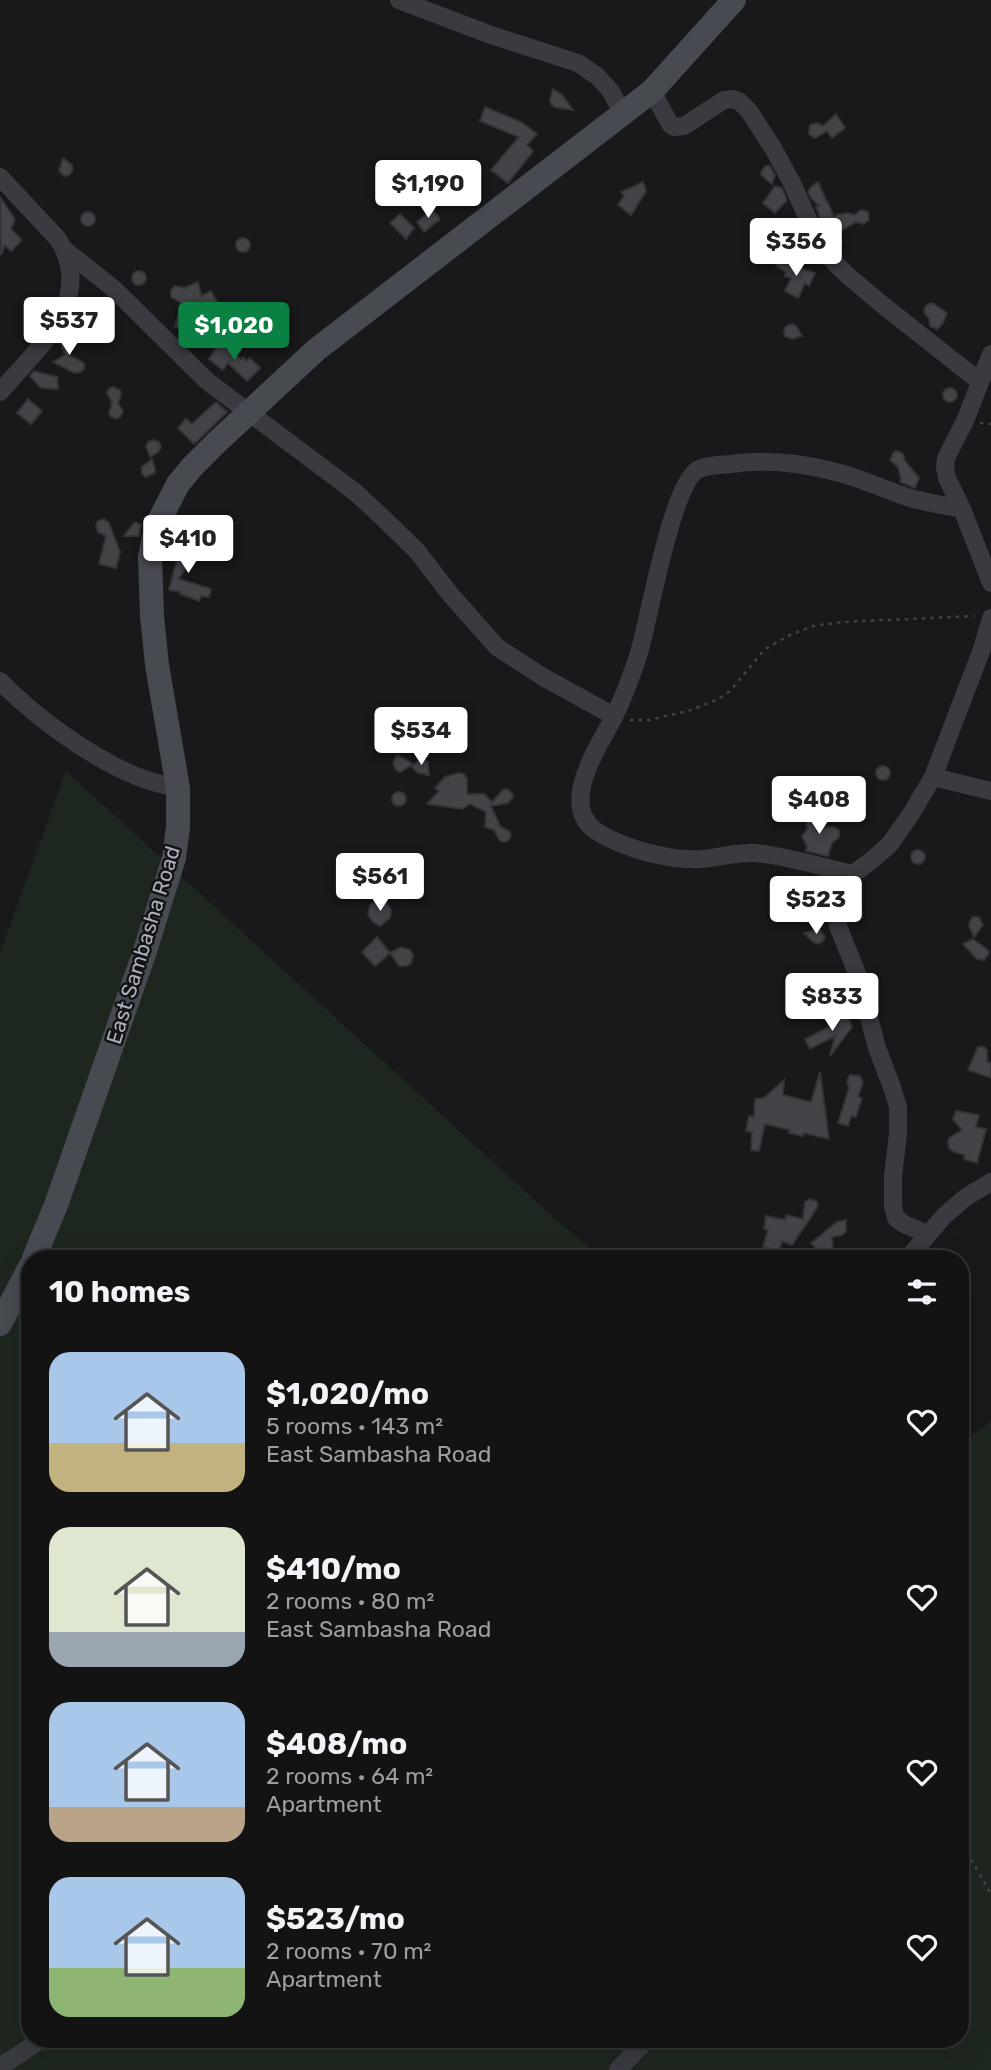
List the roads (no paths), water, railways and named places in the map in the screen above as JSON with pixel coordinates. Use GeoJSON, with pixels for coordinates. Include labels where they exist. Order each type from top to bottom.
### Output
{"type":"FeatureCollection","features":[{"type":"Feature","properties":{"kind":"street"},"geometry":{"type":"LineString","coordinates":[[399,0],[491,35],[578,63],[597,76],[610,90],[624,115]]}},
{"type":"Feature","properties":{"kind":"street","name":"East Sambasha Road"},"geometry":{"type":"LineString","coordinates":[[37,1250],[56,1205],[145,951],[174,859],[178,827],[178,788],[157,665],[150,557],[156,527],[178,484],[192,467],[316,350],[652,91],[734,0]]}},
{"type":"Feature","properties":{"kind":"street"},"geometry":{"type":"LineString","coordinates":[[652,91],[670,124],[678,128],[724,100],[733,99],[740,102],[774,148],[827,255],[879,302],[979,381]]}},
{"type":"Feature","properties":{"kind":"street"},"geometry":{"type":"LineString","coordinates":[[0,177],[47,226],[65,250],[114,289],[207,381],[355,492],[383,518],[417,551],[450,594],[497,647],[543,677],[614,716]]}},
{"type":"Feature","properties":{"kind":"street"},"geometry":{"type":"LineString","coordinates":[[0,392],[49,336],[63,313],[70,280],[70,265],[65,250]]}},
{"type":"Feature","properties":{"kind":"street"},"geometry":{"type":"LineString","coordinates":[[991,354],[965,421],[946,458],[947,478],[991,583]]}},
{"type":"Feature","properties":{"kind":"street"},"geometry":{"type":"LineString","coordinates":[[853,874],[752,853],[701,859],[671,858],[636,849],[596,830],[584,818],[580,803],[582,783],[627,688],[639,653],[674,516],[689,478],[696,470],[753,461],[777,461],[837,472],[913,499],[962,509]]}},
{"type":"Feature","properties":{"kind":"street"},"geometry":{"type":"LineString","coordinates":[[928,1234],[904,1224],[896,1217],[893,1207],[898,1107],[877,1048],[858,976],[838,926],[836,908],[840,895],[853,874],[890,844],[933,777],[982,649],[985,617]]}},
{"type":"Feature","properties":{"kind":"street"},"geometry":{"type":"LineString","coordinates":[[0,681],[14,695],[97,757],[139,778],[178,788]]}},
{"type":"Feature","properties":{"kind":"street"},"geometry":{"type":"LineString","coordinates":[[933,777],[991,791]]}},
{"type":"Feature","properties":{"kind":"street"},"geometry":{"type":"LineString","coordinates":[[915,1250],[966,1197],[991,1182]]}},
{"type":"Feature","properties":{"kind":"street"},"geometry":{"type":"LineString","coordinates":[[0,1324],[21,1284]]}},
{"type":"Feature","properties":{"kind":"street"},"geometry":{"type":"LineString","coordinates":[[0,2067],[28,2048]]}},
{"type":"Feature","properties":{"kind":"street"},"geometry":{"type":"LineString","coordinates":[[618,2070],[639,2048]]}}]}
